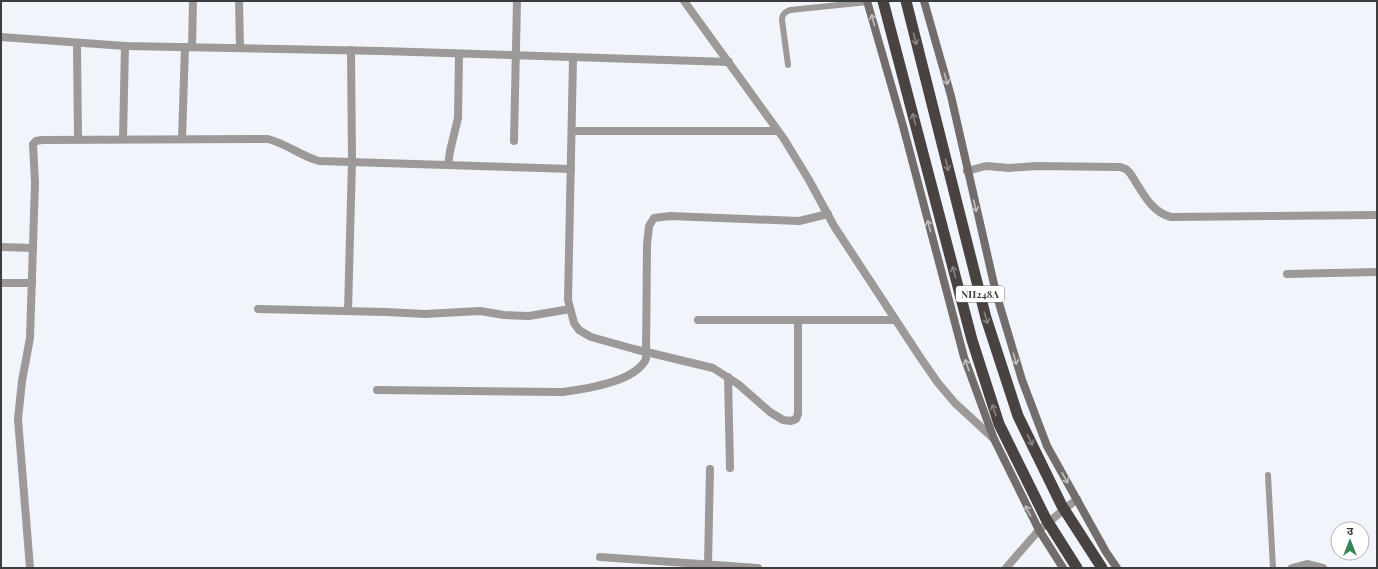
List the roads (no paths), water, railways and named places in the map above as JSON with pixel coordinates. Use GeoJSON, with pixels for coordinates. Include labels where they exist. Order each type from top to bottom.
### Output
{"type":"FeatureCollection","features":[{"type":"Feature","properties":{"kind":"highway","name":"NH248A"},"geometry":{"type":"LineString","coordinates":[[883,1],[972,340],[999,424],[1046,519],[1077,568]]}},
{"type":"Feature","properties":{"kind":"highway","name":"NH248A"},"geometry":{"type":"LineString","coordinates":[[906,1],[986,318],[1018,416],[1062,506],[1102,568]]}},
{"type":"Feature","properties":{"kind":"main road"},"geometry":{"type":"LineString","coordinates":[[924,1],[951,96],[996,293],[1022,380],[1047,446],[1106,552],[1117,568]]}},
{"type":"Feature","properties":{"kind":"main road"},"geometry":{"type":"LineString","coordinates":[[868,2],[903,126],[964,357],[994,439],[1039,530],[1063,568]]}},
{"type":"Feature","properties":{"kind":"street"},"geometry":{"type":"LineString","coordinates":[[182,139],[188,47],[193,1]]}},
{"type":"Feature","properties":{"kind":"street"},"geometry":{"type":"LineString","coordinates":[[239,1],[240,48]]}},
{"type":"Feature","properties":{"kind":"street"},"geometry":{"type":"LineString","coordinates":[[514,141],[517,1]]}},
{"type":"Feature","properties":{"kind":"street"},"geometry":{"type":"LineString","coordinates":[[684,1],[778,131],[809,180],[834,226],[938,384],[955,403],[994,439]]}},
{"type":"Feature","properties":{"kind":"street"},"geometry":{"type":"LineString","coordinates":[[1,37],[125,46],[351,50],[729,62]]}},
{"type":"Feature","properties":{"kind":"street"},"geometry":{"type":"LineString","coordinates":[[77,43],[78,139]]}},
{"type":"Feature","properties":{"kind":"street"},"geometry":{"type":"LineString","coordinates":[[123,139],[125,46]]}},
{"type":"Feature","properties":{"kind":"street"},"geometry":{"type":"LineString","coordinates":[[348,312],[352,162],[351,50]]}},
{"type":"Feature","properties":{"kind":"street"},"geometry":{"type":"LineString","coordinates":[[448,165],[458,118],[459,54]]}},
{"type":"Feature","properties":{"kind":"street"},"geometry":{"type":"LineString","coordinates":[[573,58],[568,300],[574,323],[579,330],[591,336],[646,352],[713,368],[728,377],[770,412],[783,420],[791,421],[796,418],[798,414],[798,320]]}},
{"type":"Feature","properties":{"kind":"street"},"geometry":{"type":"LineString","coordinates":[[572,131],[778,131]]}},
{"type":"Feature","properties":{"kind":"street"},"geometry":{"type":"LineString","coordinates":[[30,568],[18,419],[22,381],[30,338],[35,183],[33,144],[36,141],[78,139],[268,139],[280,142],[309,159],[319,161],[571,169]]}},
{"type":"Feature","properties":{"kind":"street"},"geometry":{"type":"LineString","coordinates":[[967,171],[986,166],[1009,168],[1044,166],[1120,167],[1126,169],[1130,173],[1155,208],[1164,215],[1171,217],[1377,215]]}},
{"type":"Feature","properties":{"kind":"street"},"geometry":{"type":"LineString","coordinates":[[377,390],[562,392],[588,389],[629,376],[643,365],[646,359],[647,245],[649,226],[654,218],[670,216],[799,221],[828,214]]}},
{"type":"Feature","properties":{"kind":"street"},"geometry":{"type":"LineString","coordinates":[[1,247],[33,248]]}},
{"type":"Feature","properties":{"kind":"street"},"geometry":{"type":"LineString","coordinates":[[1287,274],[1377,272]]}},
{"type":"Feature","properties":{"kind":"street"},"geometry":{"type":"LineString","coordinates":[[1,283],[32,283]]}},
{"type":"Feature","properties":{"kind":"street"},"geometry":{"type":"LineString","coordinates":[[258,309],[425,314],[480,312],[529,316],[570,309]]}},
{"type":"Feature","properties":{"kind":"street"},"geometry":{"type":"LineString","coordinates":[[698,320],[895,320]]}},
{"type":"Feature","properties":{"kind":"street"},"geometry":{"type":"LineString","coordinates":[[728,377],[730,468]]}},
{"type":"Feature","properties":{"kind":"street"},"geometry":{"type":"LineString","coordinates":[[708,565],[710,469]]}},
{"type":"Feature","properties":{"kind":"street"},"geometry":{"type":"LineString","coordinates":[[1006,568],[1039,530],[1076,499]]}},
{"type":"Feature","properties":{"kind":"street"},"geometry":{"type":"LineString","coordinates":[[600,557],[758,568]]}},
{"type":"Feature","properties":{"kind":"street"},"geometry":{"type":"LineString","coordinates":[[1292,568],[1306,564],[1323,568]]}},
{"type":"Feature","properties":{"kind":"lane"},"geometry":{"type":"LineString","coordinates":[[788,65],[782,20],[782,17],[786,12],[790,10],[868,2]]}},
{"type":"Feature","properties":{"kind":"lane"},"geometry":{"type":"LineString","coordinates":[[1268,475],[1272,568]]}}]}
